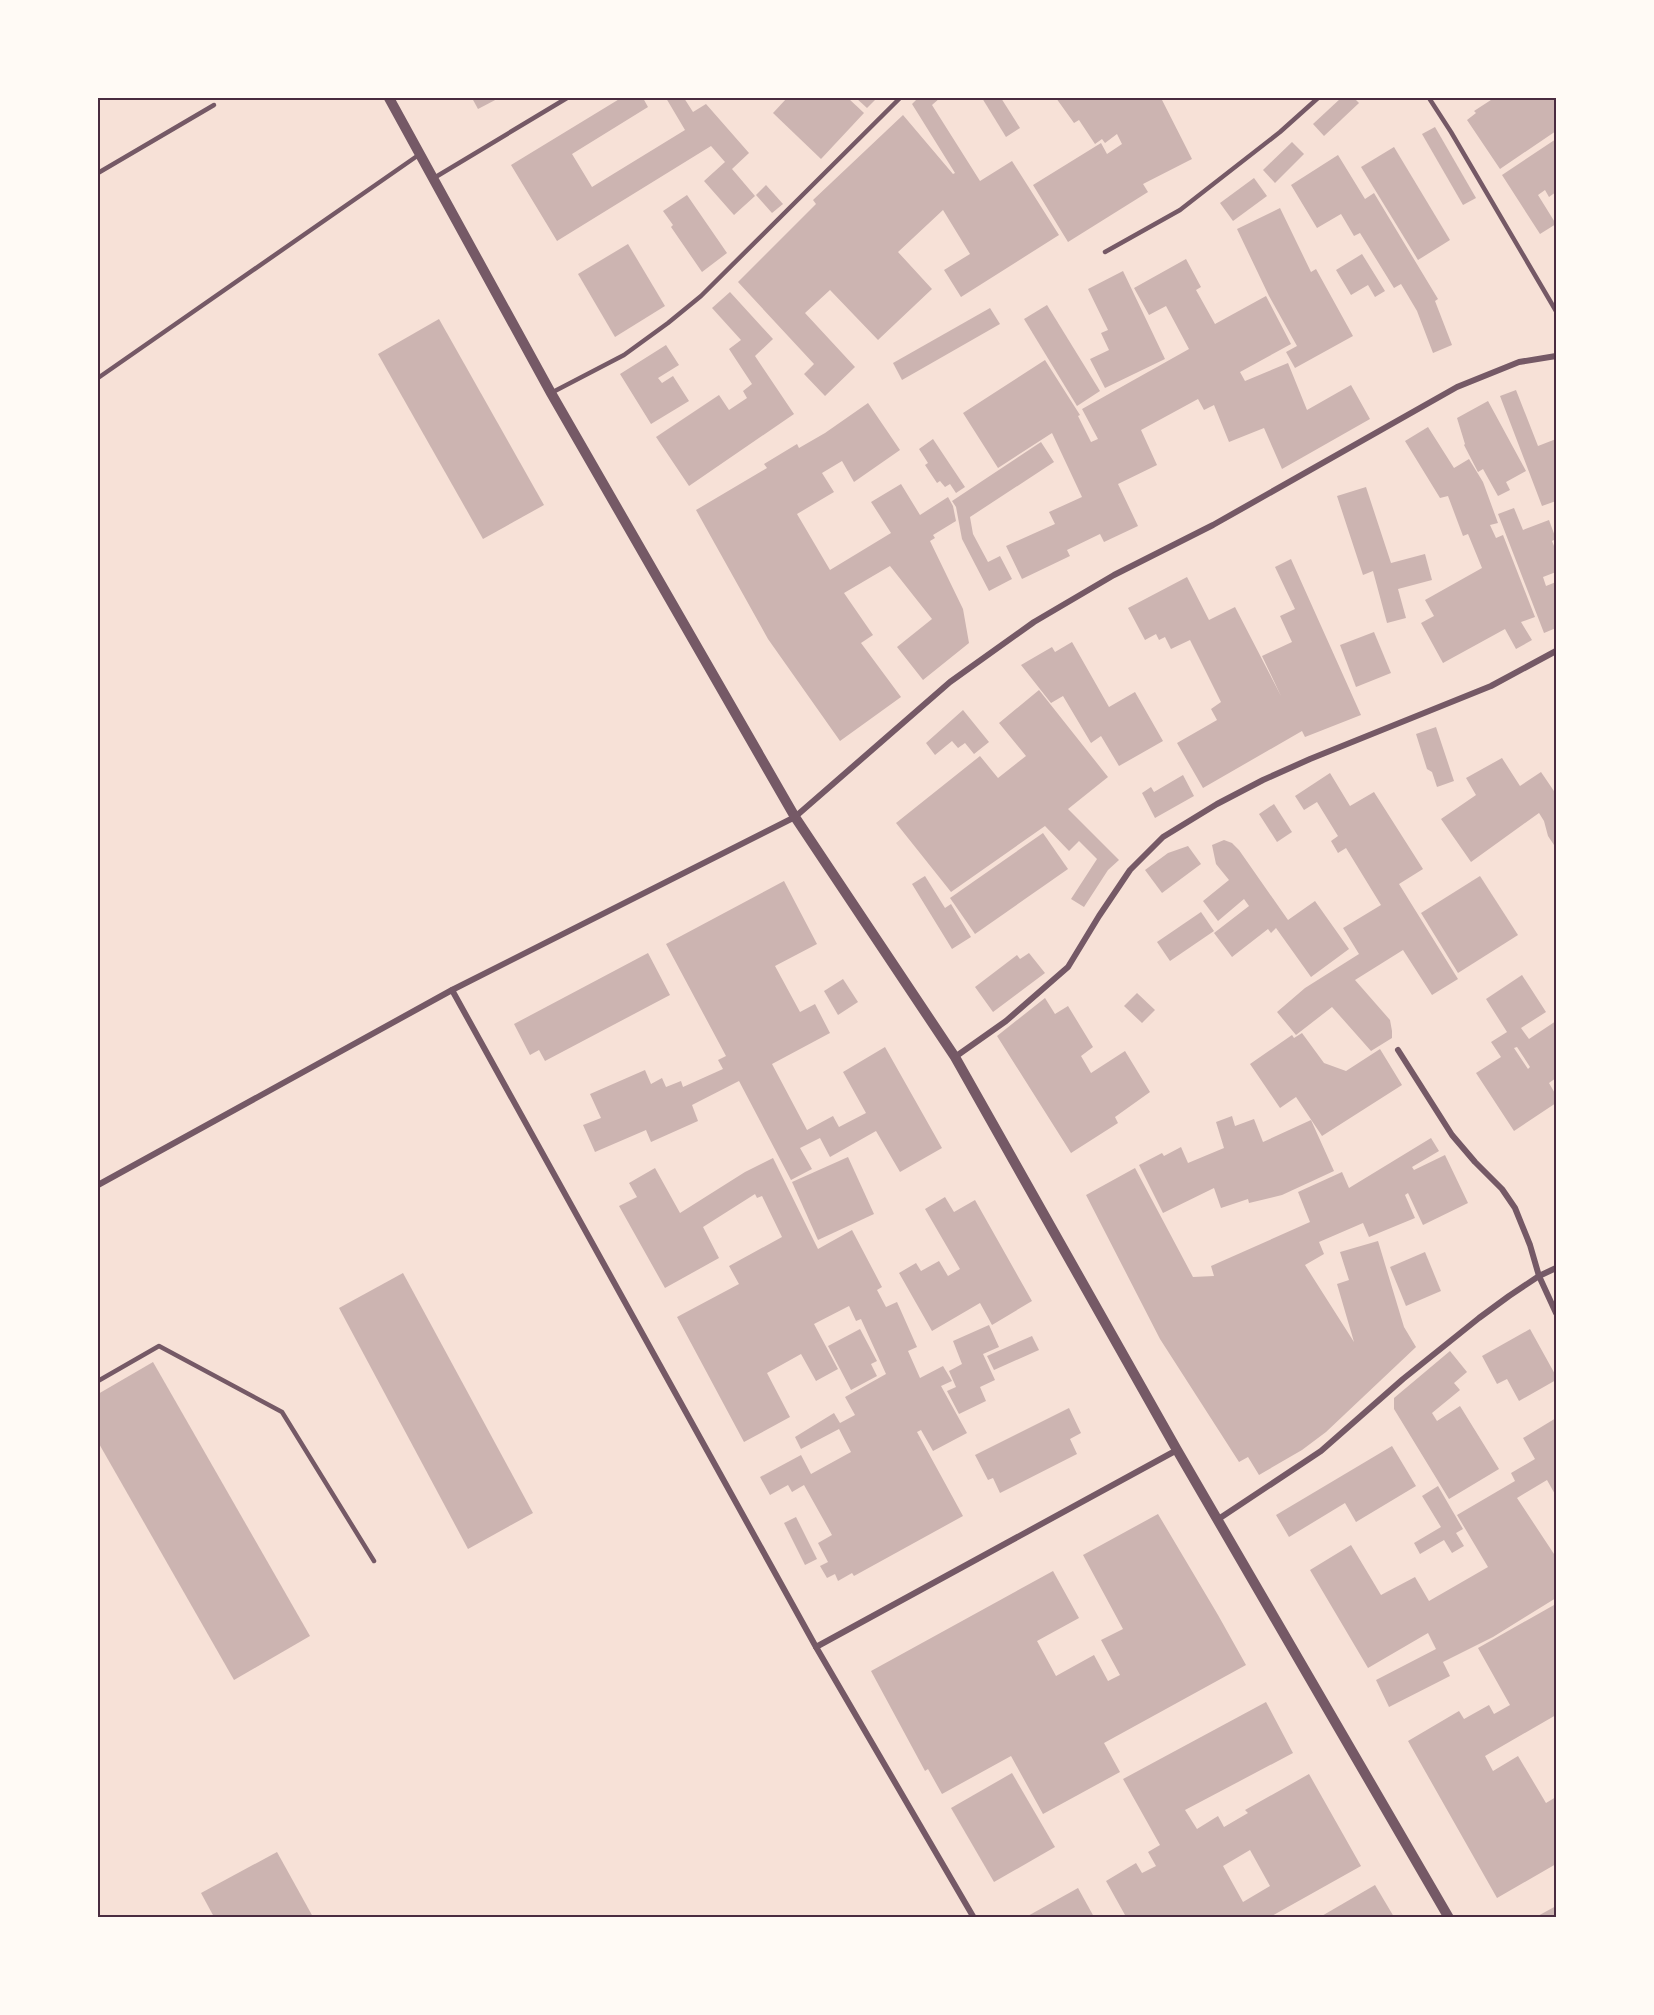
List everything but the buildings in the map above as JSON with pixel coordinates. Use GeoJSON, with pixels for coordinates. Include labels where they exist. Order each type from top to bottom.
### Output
{"type":"FeatureCollection","features":[{"type":"Feature","properties":{"kind":"street"},"geometry":{"type":"LineString","coordinates":[[388,98],[551,393],[795,817],[955,1057],[1217,1520],[1449,1917]]}},
{"type":"Feature","properties":{"kind":"street"},"geometry":{"type":"LineString","coordinates":[[98,1185],[452,990],[795,817],[950,682],[1034,622],[1114,575],[1213,525],[1457,387],[1519,362],[1557,356]]}},
{"type":"Feature","properties":{"kind":"street"},"geometry":{"type":"LineString","coordinates":[[955,1057],[1006,1021],[1068,967],[1130,870],[1163,837],[1217,804],[1263,780],[1491,686],[1557,651]]}},
{"type":"Feature","properties":{"kind":"street"},"geometry":{"type":"LineString","coordinates":[[452,990],[816,1647],[974,1917]]}},
{"type":"Feature","properties":{"kind":"street"},"geometry":{"type":"LineString","coordinates":[[1398,1050],[1452,1135],[1502,1189],[1515,1208],[1530,1245],[1539,1276],[1557,1313]]}},
{"type":"Feature","properties":{"kind":"street"},"geometry":{"type":"LineString","coordinates":[[1217,1520],[1321,1451],[1403,1379],[1479,1318],[1539,1276],[1557,1268]]}},
{"type":"Feature","properties":{"kind":"street"},"geometry":{"type":"LineString","coordinates":[[816,1647],[1177,1450]]}},
{"type":"Feature","properties":{"kind":"lane"},"geometry":{"type":"LineString","coordinates":[[434,178],[567,98]]}},
{"type":"Feature","properties":{"kind":"lane"},"geometry":{"type":"LineString","coordinates":[[551,393],[624,355],[669,323],[701,296],[900,98]]}},
{"type":"Feature","properties":{"kind":"lane"},"geometry":{"type":"LineString","coordinates":[[1105,252],[1180,210],[1280,132],[1318,98]]}},
{"type":"Feature","properties":{"kind":"lane"},"geometry":{"type":"LineString","coordinates":[[1429,98],[1557,311]]}},
{"type":"Feature","properties":{"kind":"lane"},"geometry":{"type":"LineString","coordinates":[[98,173],[214,105]]}},
{"type":"Feature","properties":{"kind":"lane"},"geometry":{"type":"LineString","coordinates":[[98,378],[420,154]]}},
{"type":"Feature","properties":{"kind":"lane"},"geometry":{"type":"LineString","coordinates":[[98,1381],[159,1346],[282,1412],[374,1561]]}}]}
